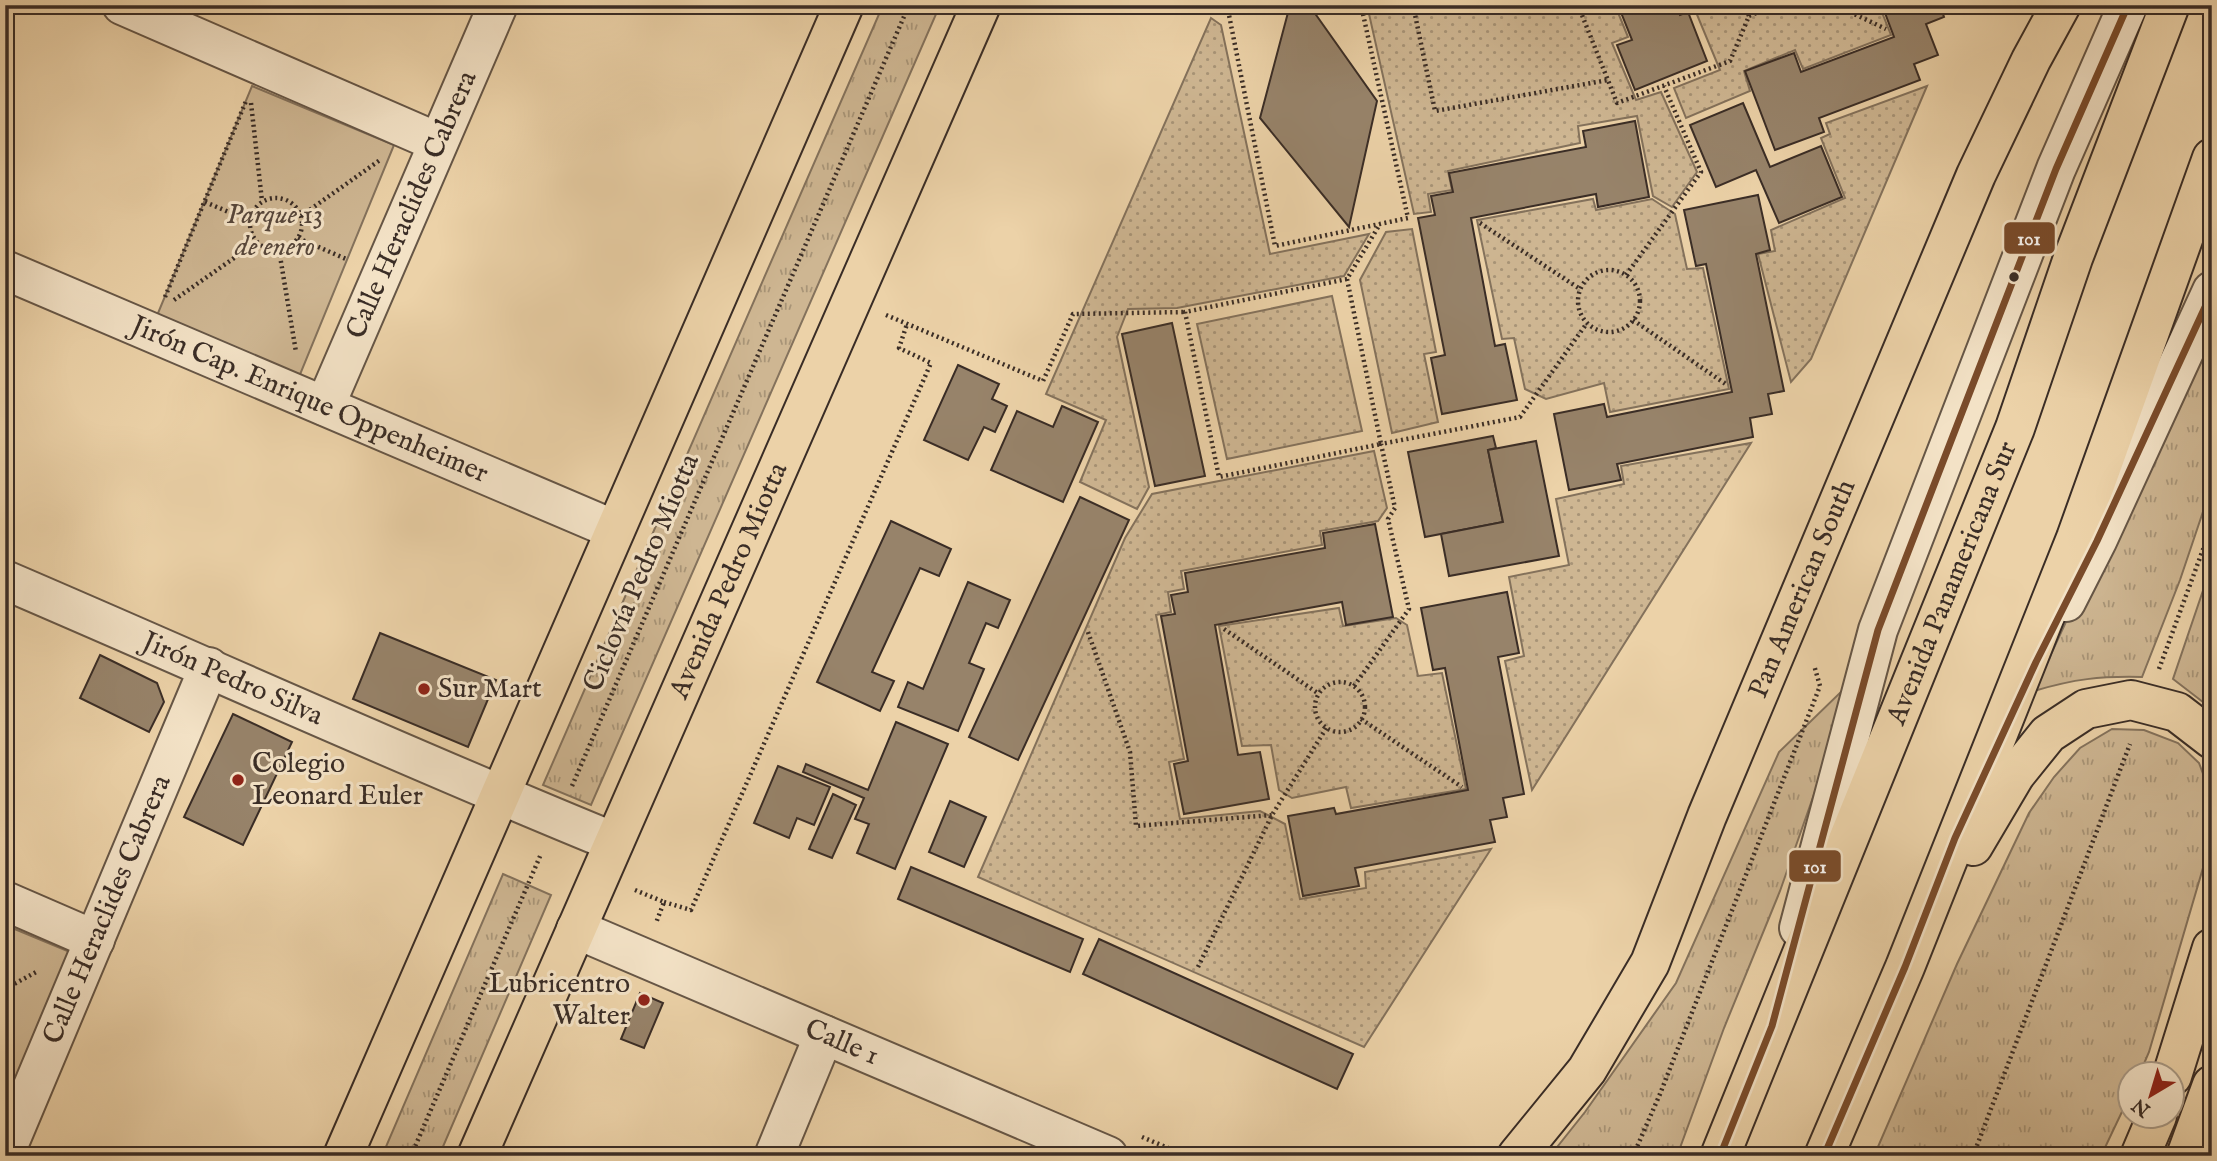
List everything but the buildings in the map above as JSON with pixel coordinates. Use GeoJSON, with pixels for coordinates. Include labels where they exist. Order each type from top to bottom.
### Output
{"type":"FeatureCollection","features":[{"type":"Feature","properties":{"kind":"main road"},"geometry":{"type":"LineString","coordinates":[[343,1156],[844,5]]}},
{"type":"Feature","properties":{"kind":"main road","name":"Avenida Pedro Miotta"},"geometry":{"type":"LineString","coordinates":[[477,1156],[981,5]]}},
{"type":"Feature","properties":{"kind":"main road","name":"Pan American South"},"geometry":{"type":"LineString","coordinates":[[1517,1156],[1587,1070],[1650,963],[1707,816],[1976,175],[2031,60],[2061,5]]}},
{"type":"Feature","properties":{"kind":"main road","name":"Avenida Panamericana Sur"},"geometry":{"type":"LineString","coordinates":[[1720,1156],[2015,428],[2073,258],[2170,5]]}},
{"type":"Feature","properties":{"kind":"main road"},"geometry":{"type":"LineString","coordinates":[[1824,1156],[1905,967],[2076,538],[2212,158]]}},
{"type":"Feature","properties":{"kind":"main road"},"geometry":{"type":"LineString","coordinates":[[1905,967],[2015,775],[2048,734],[2086,709],[2131,700],[2177,712],[2212,739]]}},
{"type":"Feature","properties":{"kind":"main road"},"geometry":{"type":"LineString","coordinates":[[2177,1060],[2212,948]]}},
{"type":"Feature","properties":{"kind":"main road"},"geometry":{"type":"LineString","coordinates":[[2186,1156],[2210,1100]]}},
{"type":"Feature","properties":{"kind":"main road"},"geometry":{"type":"LineString","coordinates":[[2140,1156],[2151,1130]]}},
{"type":"Feature","properties":{"kind":"street"},"geometry":{"type":"LineString","coordinates":[[122,5],[437,142]]}},
{"type":"Feature","properties":{"kind":"street","name":"Calle Heraclides Cabrera"},"geometry":{"type":"LineString","coordinates":[[325,406],[498,5]]}},
{"type":"Feature","properties":{"kind":"street"},"geometry":{"type":"LineString","coordinates":[[1772,1027],[1878,630],[2056,169],[2128,5]]}},
{"type":"Feature","properties":{"kind":"street","name":"Jirón Cap. Enrique Oppenheimer"},"geometry":{"type":"LineString","coordinates":[[5,270],[156,321],[325,406],[615,530]]}},
{"type":"Feature","properties":{"kind":"street"},"geometry":{"type":"LineString","coordinates":[[1955,838],[2036,662],[2097,541],[2212,291]]}},
{"type":"Feature","properties":{"kind":"street","name":"Jirón Pedro Silva"},"geometry":{"type":"LineString","coordinates":[[5,580],[557,819],[607,858]]}},
{"type":"Feature","properties":{"kind":"street","name":"Calle Heraclides Cabrera"},"geometry":{"type":"LineString","coordinates":[[5,1153],[209,667]]}},
{"type":"Feature","properties":{"kind":"street"},"geometry":{"type":"LineString","coordinates":[[5,901],[95,940]]}},
{"type":"Feature","properties":{"kind":"street","name":"Calle 1"},"geometry":{"type":"LineString","coordinates":[[576,929],[1108,1156]]}},
{"type":"Feature","properties":{"kind":"street"},"geometry":{"type":"LineString","coordinates":[[774,1156],[824,1035]]}},
{"type":"Feature","properties":{"kind":"path","name":"Ciclovía Pedro Miotta"},"geometry":{"type":"LineString","coordinates":[[411,1156],[908,5]]}},
{"type":"Feature","properties":{"kind":"path"},"geometry":{"type":"LineString","coordinates":[[1227,5],[1275,246],[1408,218],[1360,5]]}},
{"type":"Feature","properties":{"kind":"path"},"geometry":{"type":"LineString","coordinates":[[1413,5],[1435,111],[1608,80]]}},
{"type":"Feature","properties":{"kind":"path"},"geometry":{"type":"LineString","coordinates":[[1578,5],[1617,103],[1730,61],[1749,16],[1745,5]]}},
{"type":"Feature","properties":{"kind":"path"},"geometry":{"type":"LineString","coordinates":[[1749,16],[1776,5]]}},
{"type":"Feature","properties":{"kind":"path"},"geometry":{"type":"LineString","coordinates":[[1835,5],[1885,29]]}},
{"type":"Feature","properties":{"kind":"path"},"geometry":{"type":"LineString","coordinates":[[1626,275],[1701,172],[1664,86]]}},
{"type":"Feature","properties":{"kind":"path"},"geometry":{"type":"LineString","coordinates":[[156,321],[250,91],[261,201]]}},
{"type":"Feature","properties":{"kind":"path"},"geometry":{"type":"LineString","coordinates":[[301,216],[382,159]]}},
{"type":"Feature","properties":{"kind":"path"},"geometry":{"type":"LineString","coordinates":[[273,197],[295,205],[301,216],[302,227],[298,238],[279,250],[267,249],[257,242],[251,232],[250,221],[254,209],[261,201],[273,197]]}},
{"type":"Feature","properties":{"kind":"path"},"geometry":{"type":"LineString","coordinates":[[205,202],[250,221]]}},
{"type":"Feature","properties":{"kind":"path"},"geometry":{"type":"LineString","coordinates":[[1480,223],[1580,289]]}},
{"type":"Feature","properties":{"kind":"path"},"geometry":{"type":"LineString","coordinates":[[1354,686],[1409,609],[1388,519],[1395,508],[1347,279],[1380,224]]}},
{"type":"Feature","properties":{"kind":"path"},"geometry":{"type":"LineString","coordinates":[[298,238],[346,259]]}},
{"type":"Feature","properties":{"kind":"path"},"geometry":{"type":"LineString","coordinates":[[156,321],[257,242]]}},
{"type":"Feature","properties":{"kind":"path"},"geometry":{"type":"LineString","coordinates":[[341,271],[351,247]]}},
{"type":"Feature","properties":{"kind":"path"},"geometry":{"type":"LineString","coordinates":[[279,250],[297,355]]}},
{"type":"Feature","properties":{"kind":"path"},"geometry":{"type":"LineString","coordinates":[[1604,270],[1615,270],[1626,275],[1639,293],[1640,304],[1633,320],[1620,330],[1608,332],[1587,323],[1580,314],[1577,302],[1584,281],[1604,270]]}},
{"type":"Feature","properties":{"kind":"path"},"geometry":{"type":"LineString","coordinates":[[852,300],[1043,381],[1073,314],[1185,312],[1347,279]]}},
{"type":"Feature","properties":{"kind":"path"},"geometry":{"type":"LineString","coordinates":[[1185,312],[1219,477],[1520,416],[1587,323]]}},
{"type":"Feature","properties":{"kind":"path"},"geometry":{"type":"LineString","coordinates":[[1633,320],[1727,385]]}},
{"type":"Feature","properties":{"kind":"path"},"geometry":{"type":"LineString","coordinates":[[607,858],[664,902],[691,910],[931,363],[899,348],[907,324]]}},
{"type":"Feature","properties":{"kind":"path"},"geometry":{"type":"LineString","coordinates":[[2155,680],[2212,525]]}},
{"type":"Feature","properties":{"kind":"path"},"geometry":{"type":"LineString","coordinates":[[1224,629],[1319,694]]}},
{"type":"Feature","properties":{"kind":"path"},"geometry":{"type":"LineString","coordinates":[[1088,632],[1130,752],[1136,826],[1272,815]]}},
{"type":"Feature","properties":{"kind":"path"},"geometry":{"type":"LineString","coordinates":[[1633,1156],[1662,1095],[1820,686],[1813,662]]}},
{"type":"Feature","properties":{"kind":"path"},"geometry":{"type":"LineString","coordinates":[[1344,682],[1354,686],[1362,694],[1365,705],[1357,725],[1348,730],[1337,731],[1326,727],[1318,719],[1315,709],[1323,688],[1344,682]]}},
{"type":"Feature","properties":{"kind":"path"},"geometry":{"type":"LineString","coordinates":[[1361,719],[1462,787]]}},
{"type":"Feature","properties":{"kind":"path"},"geometry":{"type":"LineString","coordinates":[[1198,967],[1272,815],[1326,727]]}},
{"type":"Feature","properties":{"kind":"path"},"geometry":{"type":"LineString","coordinates":[[1973,1156],[2130,744]]}},
{"type":"Feature","properties":{"kind":"path"},"geometry":{"type":"LineString","coordinates":[[654,927],[664,902]]}},
{"type":"Feature","properties":{"kind":"green space"},"geometry":{"type":"Polygon","coordinates":[[[883,5],[940,5],[591,805],[543,785],[883,5]]]}},
{"type":"Feature","properties":{"kind":"green space"},"geometry":{"type":"Polygon","coordinates":[[[1367,5],[1615,5],[1628,37],[1612,43],[1636,100],[1661,92],[1697,172],[1672,207],[1653,196],[1637,116],[1578,126],[1580,143],[1448,171],[1452,190],[1428,194],[1431,212],[1414,214],[1367,5]]]}},
{"type":"Feature","properties":{"kind":"green space"},"geometry":{"type":"Polygon","coordinates":[[[1693,5],[1879,5],[1891,35],[1803,69],[1795,50],[1744,71],[1750,91],[1686,118],[1674,88],[1720,70],[1693,5]]]}},
{"type":"Feature","properties":{"kind":"green space"},"geometry":{"type":"Polygon","coordinates":[[[1211,18],[1221,25],[1270,254],[1369,234],[1344,276],[1177,308],[1128,309],[1117,337],[1149,487],[1137,509],[1080,482],[1106,420],[1046,394],[1211,18]]]}},
{"type":"Feature","properties":{"kind":"green space","name":"Parque 13 de enero"},"geometry":{"type":"Polygon","coordinates":[[[252,86],[394,145],[299,377],[156,318],[252,86]]]}},
{"type":"Feature","properties":{"kind":"green space"},"geometry":{"type":"Polygon","coordinates":[[[1927,86],[1811,359],[1791,382],[1758,254],[1775,251],[1771,230],[1845,198],[1821,138],[1830,134],[1826,123],[1927,86]]]}},
{"type":"Feature","properties":{"kind":"green space"},"geometry":{"type":"Polygon","coordinates":[[[1593,199],[1596,210],[1652,199],[1675,214],[1687,269],[1703,268],[1729,389],[1610,412],[1604,383],[1546,399],[1525,389],[1514,338],[1502,339],[1477,220],[1593,199]]]}},
{"type":"Feature","properties":{"kind":"green space"},"geometry":{"type":"Polygon","coordinates":[[[1412,229],[1436,352],[1424,354],[1438,422],[1392,433],[1360,280],[1386,232],[1412,229]]]}},
{"type":"Feature","properties":{"kind":"green space"},"geometry":{"type":"Polygon","coordinates":[[[1332,296],[1362,431],[1227,459],[1197,324],[1332,296]]]}},
{"type":"Feature","properties":{"kind":"green space"},"geometry":{"type":"Polygon","coordinates":[[[2212,306],[2212,346],[2203,383],[2212,436],[2212,485],[2180,580],[2142,677],[2087,679],[2034,691],[2212,306]]]}},
{"type":"Feature","properties":{"kind":"green space"},"geometry":{"type":"Polygon","coordinates":[[[1751,443],[1532,790],[1505,661],[1524,656],[1509,577],[1569,565],[1556,499],[1624,484],[1621,466],[1751,443]]]}},
{"type":"Feature","properties":{"kind":"green space"},"geometry":{"type":"Polygon","coordinates":[[[1374,451],[1387,508],[1378,521],[1320,531],[1322,545],[1181,571],[1184,589],[1168,592],[1171,612],[1156,615],[1184,759],[1169,762],[1180,819],[1260,811],[1285,824],[1300,899],[1366,888],[1365,872],[1491,849],[1364,1047],[978,877],[1125,538],[1152,494],[1374,451]]]}},
{"type":"Feature","properties":{"kind":"green space"},"geometry":{"type":"Polygon","coordinates":[[[2212,564],[2212,709],[2173,679],[2212,564]]]}},
{"type":"Feature","properties":{"kind":"green space"},"geometry":{"type":"Polygon","coordinates":[[[1339,608],[1343,626],[1396,618],[1407,625],[1418,676],[1442,673],[1466,789],[1351,808],[1346,787],[1292,798],[1279,790],[1271,745],[1242,746],[1219,626],[1339,608]]]}},
{"type":"Feature","properties":{"kind":"green space"},"geometry":{"type":"Polygon","coordinates":[[[1846,687],[1818,783],[1780,891],[1724,1028],[1677,1156],[1550,1156],[1585,1112],[1676,983],[1779,752],[1846,687]]]}},
{"type":"Feature","properties":{"kind":"green space"},"geometry":{"type":"Polygon","coordinates":[[[2112,729],[2144,730],[2178,743],[2199,763],[2212,798],[2210,844],[2149,1052],[2146,1060],[2116,1060],[2116,1124],[2101,1156],[1874,1156],[1957,964],[2029,813],[2054,777],[2080,748],[2112,729]]]}},
{"type":"Feature","properties":{"kind":"green space"},"geometry":{"type":"Polygon","coordinates":[[[503,874],[551,895],[439,1156],[382,1156],[503,874]]]}},
{"type":"Feature","properties":{"kind":"green space"},"geometry":{"type":"Polygon","coordinates":[[[5,925],[70,952],[5,1105],[5,925]]]}},
{"type":"Feature","properties":{"kind":"transit line","name":"101"},"geometry":{"type":"LineString","coordinates":[[1720,1156],[1772,1026],[1878,630],[2056,169],[2128,5]]}},
{"type":"Feature","properties":{"kind":"transit line","name":"101"},"geometry":{"type":"LineString","coordinates":[[1824,1156],[1905,967],[1955,838],[2212,292]]}},
{"type":"Feature","properties":{"kind":"place","name":"Sur Mart"},"geometry":{"type":"Point","coordinates":[424,689]}},
{"type":"Feature","properties":{"kind":"place","name":"Colegio Leonard Euler"},"geometry":{"type":"Point","coordinates":[238,780]}},
{"type":"Feature","properties":{"kind":"place","name":"Lubricentro Walter"},"geometry":{"type":"Point","coordinates":[644,1000]}}]}
